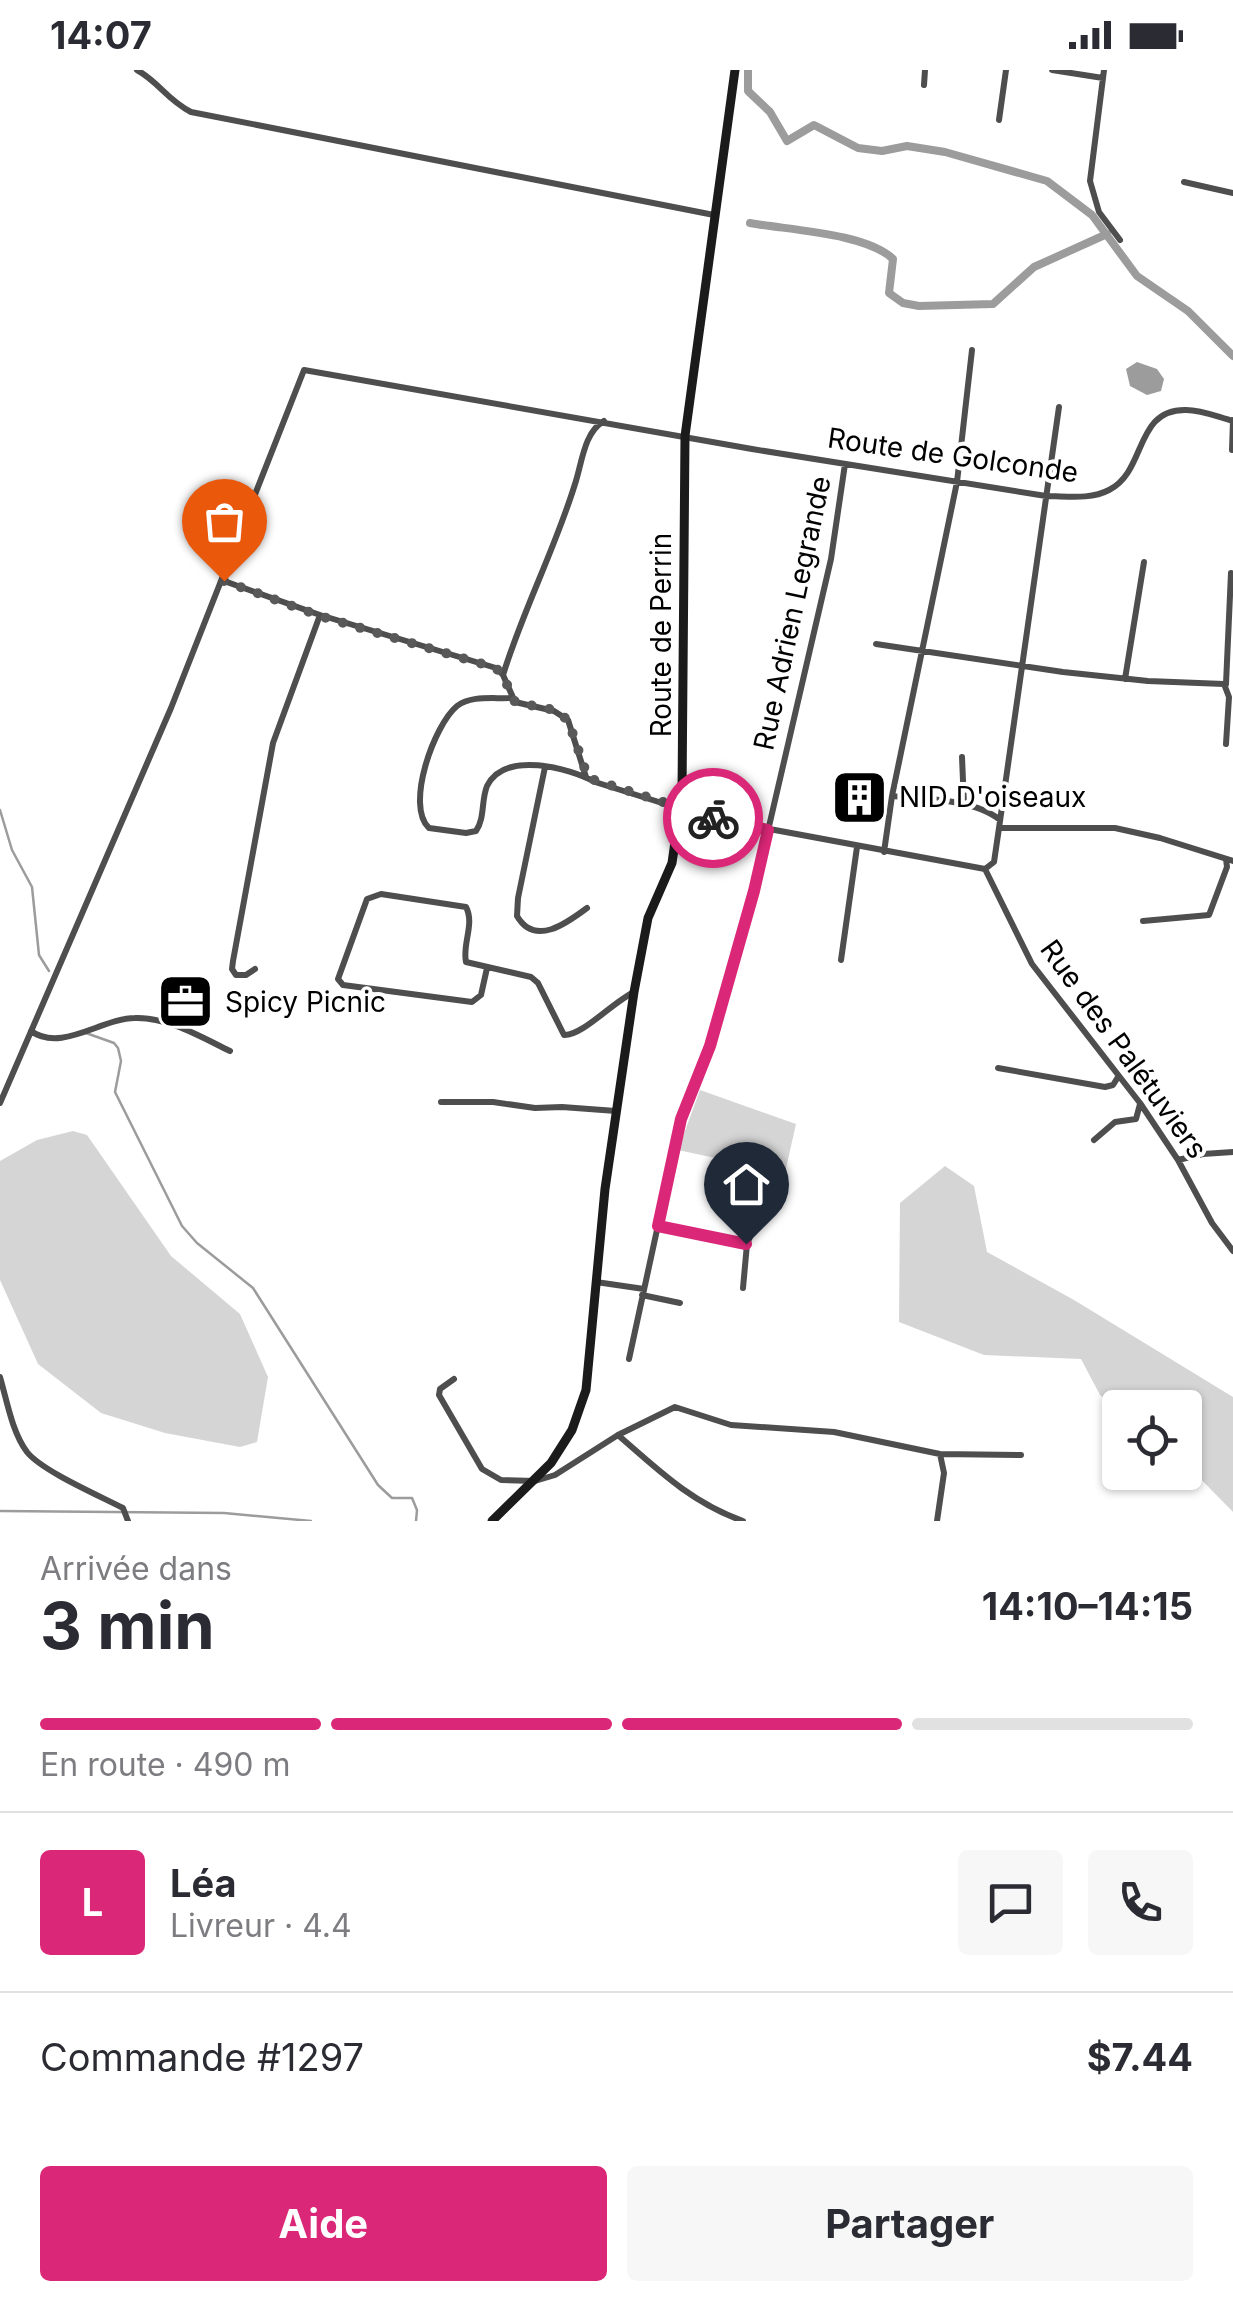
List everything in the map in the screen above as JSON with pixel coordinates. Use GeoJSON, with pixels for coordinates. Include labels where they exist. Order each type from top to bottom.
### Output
{"type":"FeatureCollection","features":[{"type":"Feature","properties":{"kind":"main road","name":"Route de Perrin"},"geometry":{"type":"LineString","coordinates":[[492,1521],[535,1481],[557,1454],[582,1404],[589,1370],[596,1282],[634,992],[648,918],[672,863],[681,808],[684,436],[735,70]]}},
{"type":"Feature","properties":{"kind":"street"},"geometry":{"type":"LineString","coordinates":[[137,70],[170,101],[191,112],[714,214]]}},
{"type":"Feature","properties":{"kind":"street"},"geometry":{"type":"LineString","coordinates":[[924,85],[925,70]]}},
{"type":"Feature","properties":{"kind":"street"},"geometry":{"type":"LineString","coordinates":[[999,120],[1006,70]]}},
{"type":"Feature","properties":{"kind":"street"},"geometry":{"type":"LineString","coordinates":[[1052,70],[1104,74],[1090,181],[1099,212],[1120,240]]}},
{"type":"Feature","properties":{"kind":"street"},"geometry":{"type":"LineString","coordinates":[[1184,182],[1233,193]]}},
{"type":"Feature","properties":{"kind":"street"},"geometry":{"type":"LineString","coordinates":[[884,852],[957,482],[972,350]]}},
{"type":"Feature","properties":{"kind":"street","name":"Route de Golconde"},"geometry":{"type":"LineString","coordinates":[[224,581],[304,370],[1046,496],[1087,496],[1111,489],[1130,468],[1148,427],[1166,414],[1185,410],[1233,420]]}},
{"type":"Feature","properties":{"kind":"street"},"geometry":{"type":"LineString","coordinates":[[511,698],[470,700],[456,707],[448,717],[433,741],[424,767],[423,823],[437,831],[473,832],[480,827],[484,796],[492,778],[513,768],[545,766],[710,818],[985,869],[994,862],[1059,406]]}},
{"type":"Feature","properties":{"kind":"street"},"geometry":{"type":"LineString","coordinates":[[1232,450],[1233,420]]}},
{"type":"Feature","properties":{"kind":"street"},"geometry":{"type":"LineString","coordinates":[[503,676],[569,504],[588,439],[596,426],[605,421]]}},
{"type":"Feature","properties":{"kind":"street","name":"Rue Adrien Legrande"},"geometry":{"type":"LineString","coordinates":[[629,1359],[681,1119],[710,1046],[754,891],[829,570],[846,464]]}},
{"type":"Feature","properties":{"kind":"street"},"geometry":{"type":"LineString","coordinates":[[1125,679],[1144,562]]}},
{"type":"Feature","properties":{"kind":"street"},"geometry":{"type":"LineString","coordinates":[[1226,744],[1231,573]]}},
{"type":"Feature","properties":{"kind":"street"},"geometry":{"type":"LineString","coordinates":[[0,1103],[224,581],[320,616],[492,666],[503,676],[511,698],[523,706],[554,710],[568,720],[586,777]]}},
{"type":"Feature","properties":{"kind":"street"},"geometry":{"type":"LineString","coordinates":[[256,970],[236,975],[233,961],[273,743],[320,616]]}},
{"type":"Feature","properties":{"kind":"street"},"geometry":{"type":"LineString","coordinates":[[876,644],[1125,679],[1226,684]]}},
{"type":"Feature","properties":{"kind":"street"},"geometry":{"type":"LineString","coordinates":[[962,757],[964,806]]}},
{"type":"Feature","properties":{"kind":"street"},"geometry":{"type":"LineString","coordinates":[[545,766],[517,916],[528,928],[546,931],[587,908]]}},
{"type":"Feature","properties":{"kind":"street"},"geometry":{"type":"LineString","coordinates":[[892,796],[964,806],[991,813],[1000,824],[1115,828],[1230,860],[1209,915],[1143,920]]}},
{"type":"Feature","properties":{"kind":"street"},"geometry":{"type":"LineString","coordinates":[[841,960],[857,848]]}},
{"type":"Feature","properties":{"kind":"street","name":"Rue des Palétuviers"},"geometry":{"type":"LineString","coordinates":[[985,869],[1032,964],[1140,1103],[1178,1160],[1212,1224],[1233,1250]]}},
{"type":"Feature","properties":{"kind":"street"},"geometry":{"type":"LineString","coordinates":[[487,968],[481,996],[472,1002],[344,984],[338,978],[366,902],[374,894],[466,907],[470,917],[465,960],[472,965],[519,973],[538,983],[559,1029],[567,1035],[580,1032],[602,1011],[634,992]]}},
{"type":"Feature","properties":{"kind":"street"},"geometry":{"type":"LineString","coordinates":[[32,1031],[43,1038],[59,1038],[110,1021],[147,1018],[230,1051]]}},
{"type":"Feature","properties":{"kind":"street"},"geometry":{"type":"LineString","coordinates":[[998,1068],[1105,1087],[1113,1085],[1118,1077]]}},
{"type":"Feature","properties":{"kind":"street"},"geometry":{"type":"LineString","coordinates":[[441,1102],[618,1111]]}},
{"type":"Feature","properties":{"kind":"street"},"geometry":{"type":"LineString","coordinates":[[1094,1140],[1116,1122],[1138,1118],[1140,1103]]}},
{"type":"Feature","properties":{"kind":"street"},"geometry":{"type":"LineString","coordinates":[[1178,1160],[1233,1152]]}},
{"type":"Feature","properties":{"kind":"street"},"geometry":{"type":"LineString","coordinates":[[742,1288],[746,1244],[759,1215]]}},
{"type":"Feature","properties":{"kind":"street"},"geometry":{"type":"LineString","coordinates":[[658,1226],[746,1244]]}},
{"type":"Feature","properties":{"kind":"street"},"geometry":{"type":"LineString","coordinates":[[596,1282],[680,1303]]}},
{"type":"Feature","properties":{"kind":"street"},"geometry":{"type":"LineString","coordinates":[[0,1377],[17,1432],[32,1457],[128,1516]]}},
{"type":"Feature","properties":{"kind":"street"},"geometry":{"type":"LineString","coordinates":[[454,1379],[440,1389],[439,1395],[482,1469],[500,1480],[535,1481],[555,1475],[618,1435],[678,1407],[724,1424],[834,1432],[940,1454],[1022,1454]]}},
{"type":"Feature","properties":{"kind":"street"},"geometry":{"type":"LineString","coordinates":[[618,1435],[691,1498],[743,1521]]}},
{"type":"Feature","properties":{"kind":"street"},"geometry":{"type":"LineString","coordinates":[[937,1521],[944,1473],[940,1454]]}},
{"type":"Feature","properties":{"kind":"shaded area"},"geometry":{"type":"Polygon","coordinates":[[[1137,362],[1157,369],[1164,379],[1161,391],[1147,395],[1130,386],[1126,369],[1137,362]]]}},
{"type":"Feature","properties":{"kind":"shaded area"},"geometry":{"type":"Polygon","coordinates":[[[700,1090],[796,1124],[785,1173],[678,1150],[700,1090]]]}},
{"type":"Feature","properties":{"kind":"shaded area"},"geometry":{"type":"Polygon","coordinates":[[[73,1131],[87,1135],[171,1256],[240,1314],[268,1377],[257,1442],[240,1447],[165,1433],[101,1413],[38,1364],[0,1280],[0,1161],[37,1140],[73,1131]]]}},
{"type":"Feature","properties":{"kind":"shaded area"},"geometry":{"type":"Polygon","coordinates":[[[945,1166],[974,1186],[987,1252],[1233,1397],[1233,1512],[1202,1480],[1202,1390],[1102,1390],[1102,1397],[1081,1359],[984,1355],[899,1322],[900,1203],[945,1166]]]}},
{"type":"Feature","properties":{"kind":"waterway"},"geometry":{"type":"LineString","coordinates":[[748,70],[748,91],[770,112],[787,141],[814,125],[858,148],[882,151],[907,146],[945,152],[1047,181],[1092,215],[1137,276],[1188,311],[1233,356]]}},
{"type":"Feature","properties":{"kind":"waterway"},"geometry":{"type":"LineString","coordinates":[[750,223],[846,238],[881,250],[893,259],[889,293],[903,303],[919,306],[993,304],[1034,267],[1107,234]]}},
{"type":"Feature","properties":{"kind":"waterway"},"geometry":{"type":"LineString","coordinates":[[0,810],[12,850],[32,887],[39,955],[49,971]]}},
{"type":"Feature","properties":{"kind":"waterway"},"geometry":{"type":"LineString","coordinates":[[86,1033],[118,1048],[121,1061],[115,1092],[182,1226],[253,1288],[378,1485],[392,1498],[412,1498],[416,1521]]}},
{"type":"Feature","properties":{"kind":"waterway"},"geometry":{"type":"LineString","coordinates":[[0,1511],[224,1513],[311,1521]]}},
{"type":"Feature","properties":{"kind":"way so far"},"geometry":{"type":"LineString","coordinates":[[224,581],[320,616],[496,668],[515,702],[554,710],[568,720],[588,778],[713,818]]}},
{"type":"Feature","properties":{"kind":"place","name":"NID D'oiseaux"},"geometry":{"type":"Point","coordinates":[860,797]}},
{"type":"Feature","properties":{"kind":"place","name":"Spicy Picnic"},"geometry":{"type":"Point","coordinates":[186,1002]}},
{"type":"Feature","properties":{"kind":"route"},"geometry":{"type":"LineString","coordinates":[[713,818],[768,830],[710,1046],[681,1119],[658,1226],[746,1244]]}}]}
